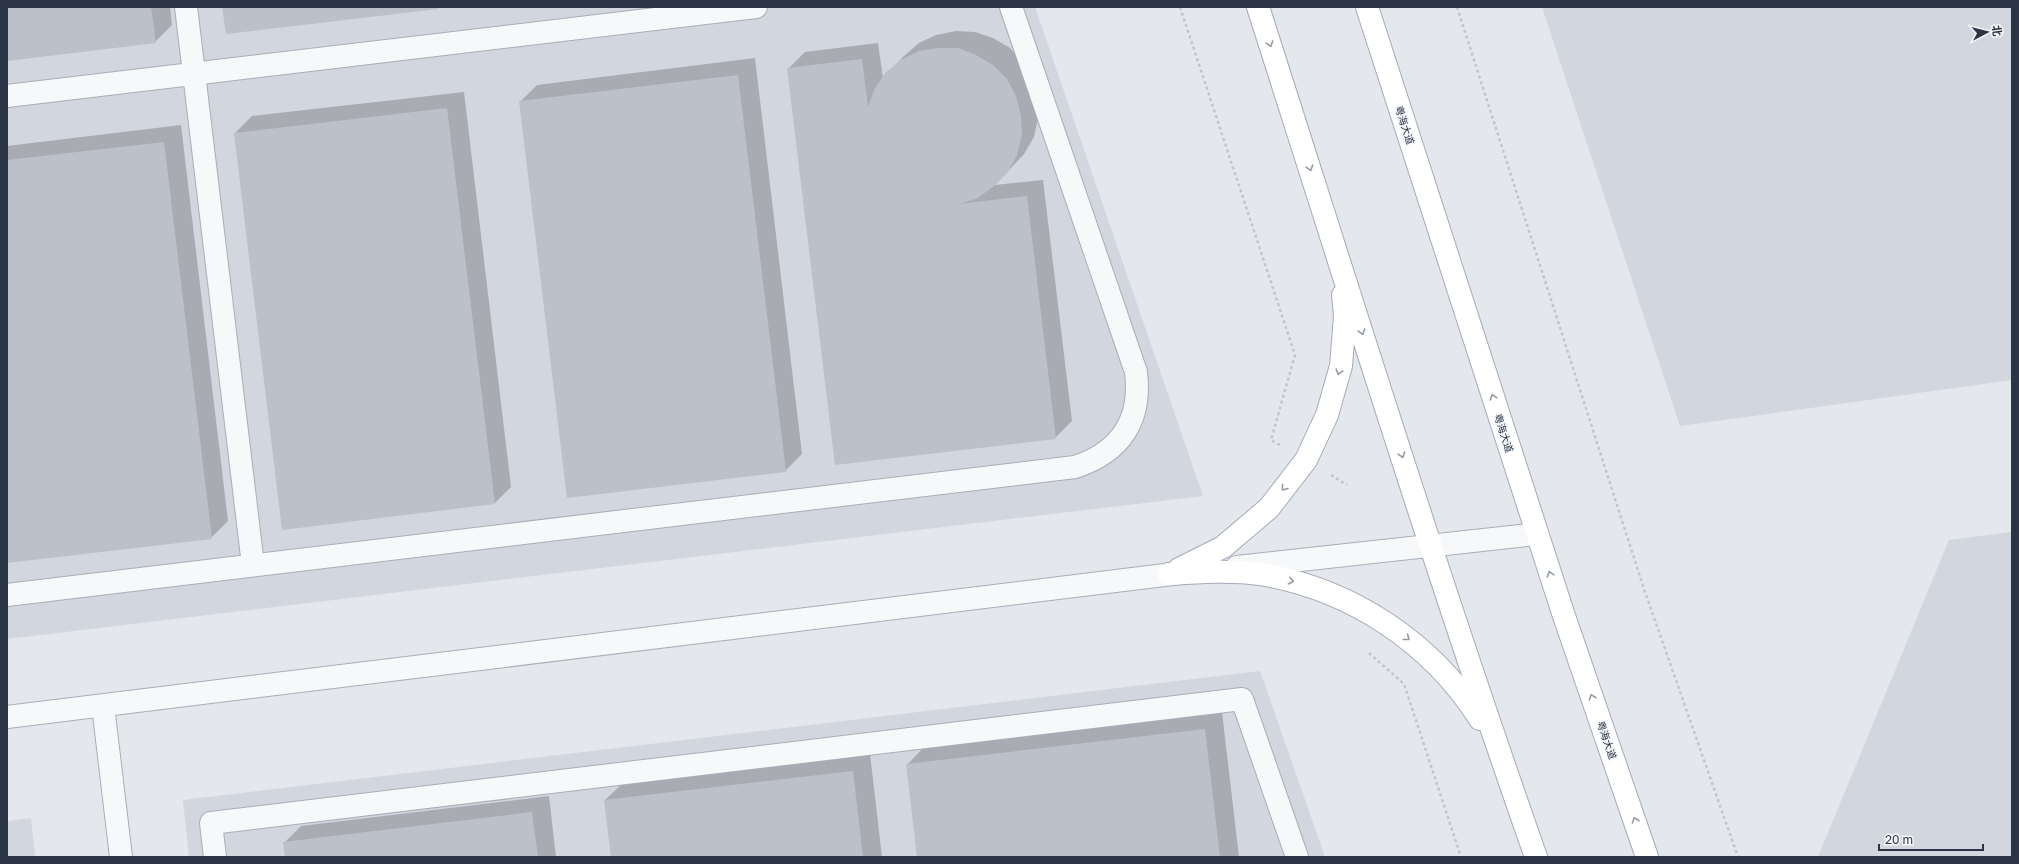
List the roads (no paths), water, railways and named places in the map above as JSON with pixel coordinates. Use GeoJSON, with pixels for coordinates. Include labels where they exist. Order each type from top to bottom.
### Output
{"type":"FeatureCollection","features":[{"type":"Feature","properties":{"kind":"main road"},"geometry":{"type":"LineString","coordinates":[[1258,7],[1496,743],[1536,857]]}},
{"type":"Feature","properties":{"kind":"main road","name":"粤海大道"},"geometry":{"type":"LineString","coordinates":[[1367,7],[1537,534],[1648,857]]}},
{"type":"Feature","properties":{"kind":"main road"},"geometry":{"type":"LineString","coordinates":[[1169,574],[1223,547],[1269,508],[1306,460],[1327,414],[1341,366],[1345,316],[1341,264]]}},
{"type":"Feature","properties":{"kind":"main road"},"geometry":{"type":"LineString","coordinates":[[1169,574],[1214,571],[1260,574],[1305,584],[1348,601],[1388,624],[1430,657],[1467,698],[1496,743]]}},
{"type":"Feature","properties":{"kind":"street"},"geometry":{"type":"LineString","coordinates":[[186,7],[253,565]]}},
{"type":"Feature","properties":{"kind":"street"},"geometry":{"type":"LineString","coordinates":[[7,96],[756,7]]}},
{"type":"Feature","properties":{"kind":"street"},"geometry":{"type":"LineString","coordinates":[[7,595],[1075,467],[1092,462],[1107,452],[1120,440],[1132,419],[1136,408],[1138,390],[1136,372],[1011,7]]}},
{"type":"Feature","properties":{"kind":"street"},"geometry":{"type":"LineString","coordinates":[[7,717],[1169,574],[1432,547],[1537,534]]}},
{"type":"Feature","properties":{"kind":"street"},"geometry":{"type":"LineString","coordinates":[[216,857],[211,823],[1242,699],[1297,857]]}},
{"type":"Feature","properties":{"kind":"street"},"geometry":{"type":"LineString","coordinates":[[103,706],[121,857]]}}]}
